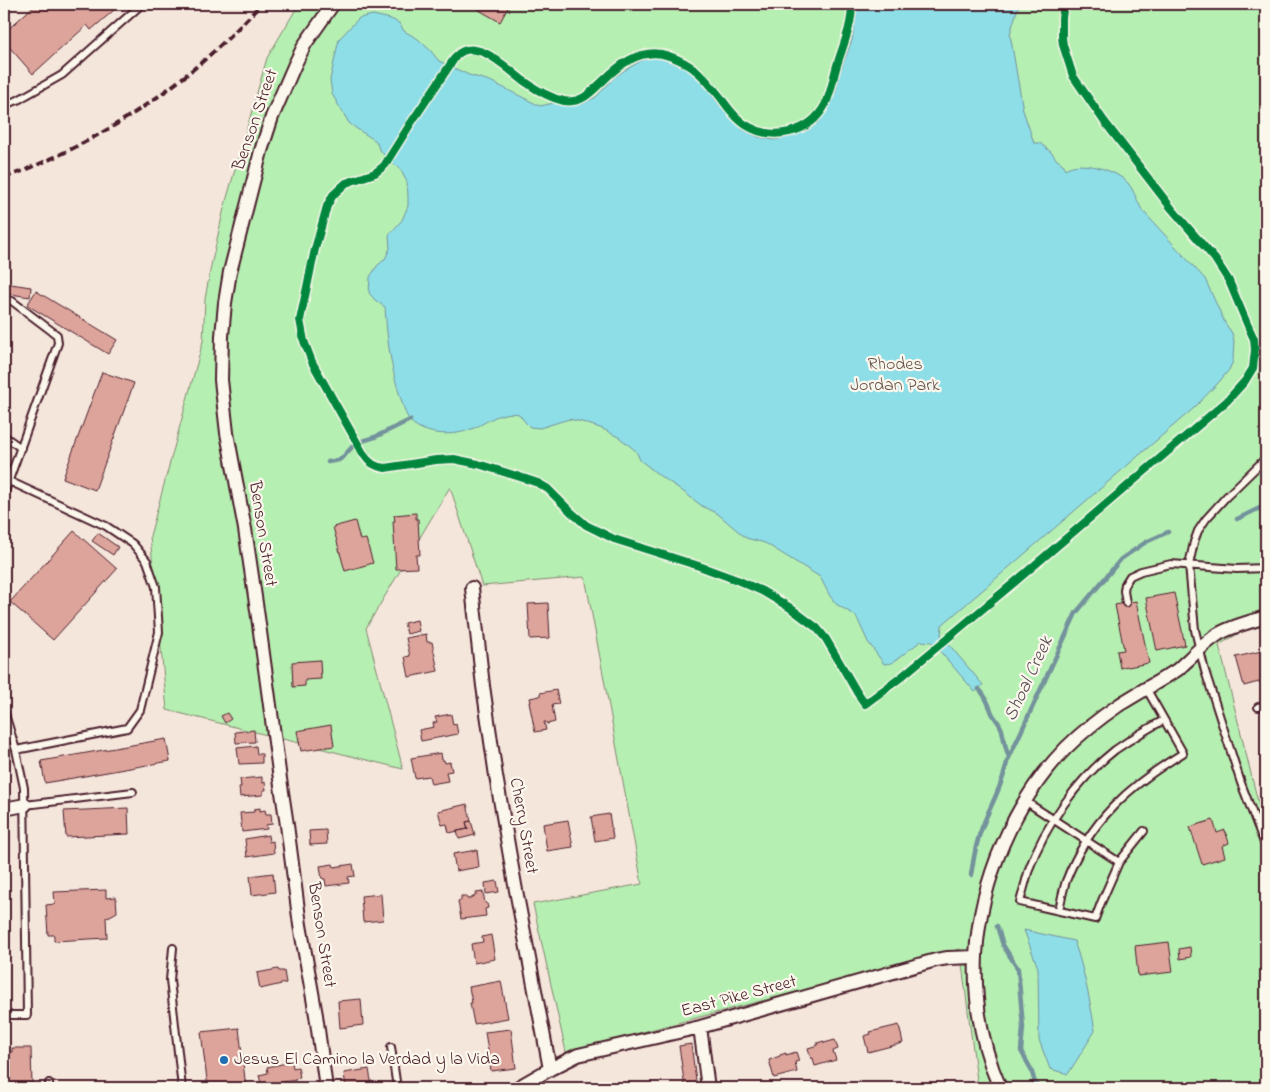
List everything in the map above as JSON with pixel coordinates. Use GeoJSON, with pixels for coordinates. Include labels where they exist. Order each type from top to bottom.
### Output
{"type":"FeatureCollection","features":[{"type":"Feature","properties":{"kind":"street","name":"Benson Street"},"geometry":{"type":"LineString","coordinates":[[326,1088],[316,1015],[300,925],[245,529],[227,433],[221,380],[225,303],[230,272],[261,151],[272,117],[295,64],[305,44],[333,4]]}},
{"type":"Feature","properties":{"kind":"street","name":"Cherry Street"},"geometry":{"type":"LineString","coordinates":[[472,588],[496,776],[550,1069]]}},
{"type":"Feature","properties":{"kind":"street"},"geometry":{"type":"LineString","coordinates":[[1000,1088],[991,1066],[980,1017],[976,957],[986,892],[1009,830],[1025,801],[1065,749],[1093,723],[1179,668],[1218,634],[1266,617]]}},
{"type":"Feature","properties":{"kind":"street"},"geometry":{"type":"LineString","coordinates":[[4,809],[25,805]]}},
{"type":"Feature","properties":{"kind":"street","name":"East Pike Street"},"geometry":{"type":"LineString","coordinates":[[516,1088],[578,1055],[700,1027],[936,960],[976,957]]}},
{"type":"Feature","properties":{"kind":"street"},"geometry":{"type":"LineString","coordinates":[[700,1027],[708,1088]]}},
{"type":"Feature","properties":{"kind":"lane"},"geometry":{"type":"LineString","coordinates":[[4,103],[9,104],[18,100],[62,75],[142,4]]}},
{"type":"Feature","properties":{"kind":"lane"},"geometry":{"type":"LineString","coordinates":[[4,299],[12,301],[57,335],[58,342],[4,494]]}},
{"type":"Feature","properties":{"kind":"lane"},"geometry":{"type":"LineString","coordinates":[[4,436],[21,448]]}},
{"type":"Feature","properties":{"kind":"lane"},"geometry":{"type":"LineString","coordinates":[[1266,458],[1226,497],[1206,520],[1194,542],[1189,565],[1195,630],[1211,691],[1241,782],[1266,848]]}},
{"type":"Feature","properties":{"kind":"lane"},"geometry":{"type":"LineString","coordinates":[[9,481],[106,526],[132,544],[147,561],[156,588],[159,632],[140,710],[127,728],[16,750]]}},
{"type":"Feature","properties":{"kind":"lane"},"geometry":{"type":"LineString","coordinates":[[1126,603],[1124,587],[1133,574],[1141,571],[1171,564],[1237,569],[1266,568]]}},
{"type":"Feature","properties":{"kind":"lane"},"geometry":{"type":"LineString","coordinates":[[4,659],[4,672]]}},
{"type":"Feature","properties":{"kind":"lane"},"geometry":{"type":"LineString","coordinates":[[1059,910],[1066,882],[1086,841],[1098,823],[1127,792],[1157,769],[1183,753],[1146,688]]}},
{"type":"Feature","properties":{"kind":"lane"},"geometry":{"type":"LineString","coordinates":[[1258,707],[1266,705]]}},
{"type":"Feature","properties":{"kind":"lane"},"geometry":{"type":"LineString","coordinates":[[4,711],[16,750],[24,788],[27,1015],[4,1015]]}},
{"type":"Feature","properties":{"kind":"lane"},"geometry":{"type":"LineString","coordinates":[[1144,830],[1120,862],[1095,919],[1020,902],[1030,868],[1053,820],[1077,788],[1114,751],[1138,734],[1164,720]]}},
{"type":"Feature","properties":{"kind":"lane"},"geometry":{"type":"LineString","coordinates":[[25,805],[133,792]]}},
{"type":"Feature","properties":{"kind":"lane"},"geometry":{"type":"LineString","coordinates":[[1025,801],[1120,862]]}},
{"type":"Feature","properties":{"kind":"lane"},"geometry":{"type":"LineString","coordinates":[[173,948],[170,980],[182,1088]]}},
{"type":"Feature","properties":{"kind":"lane"},"geometry":{"type":"LineString","coordinates":[[391,1047],[398,1088]]}},
{"type":"Feature","properties":{"kind":"green space","name":"Rhodes Jordan Park"},"geometry":{"type":"Polygon","coordinates":[[[299,4],[1266,4],[1266,625],[1241,632],[1219,645],[1266,834],[1266,1088],[978,1088],[960,949],[566,1052],[533,904],[642,884],[585,577],[482,586],[450,487],[366,628],[403,769],[167,710],[150,536],[203,341],[205,299],[224,208],[267,58],[299,4]]]}},
{"type":"Feature","properties":{"kind":"water"},"geometry":{"type":"Polygon","coordinates":[[[857,4],[1019,4],[1010,34],[1023,110],[1034,143],[1040,143],[1052,153],[1064,165],[1065,169],[1080,165],[1098,167],[1123,178],[1128,183],[1143,211],[1205,279],[1225,323],[1232,333],[1234,341],[1233,361],[1229,370],[1194,408],[942,625],[941,635],[983,685],[975,692],[932,642],[921,641],[892,663],[884,664],[868,642],[856,616],[836,604],[820,577],[765,543],[746,538],[718,514],[702,506],[660,476],[640,460],[636,451],[620,438],[603,429],[569,419],[540,428],[530,427],[519,414],[511,413],[498,416],[466,431],[452,434],[423,430],[411,422],[404,410],[392,367],[385,307],[369,293],[370,277],[377,266],[385,259],[390,248],[389,235],[402,220],[408,206],[407,182],[399,167],[385,156],[379,149],[376,141],[349,123],[332,94],[330,80],[339,39],[359,18],[373,15],[399,23],[404,31],[418,39],[439,61],[469,75],[490,81],[540,106],[554,103],[567,106],[582,104],[596,97],[615,77],[643,60],[655,57],[666,60],[688,69],[698,77],[725,112],[742,129],[758,137],[774,140],[808,130],[819,122],[828,109],[836,91],[840,72],[852,40],[857,4]]]}},
{"type":"Feature","properties":{"kind":"water"},"geometry":{"type":"Polygon","coordinates":[[[1024,930],[1074,941],[1078,952],[1095,1031],[1068,1074],[1050,1069],[1039,1040],[1038,968],[1024,930]]]}},
{"type":"Feature","properties":{"kind":"building"},"geometry":{"type":"Polygon","coordinates":[[[36,4],[121,4],[91,30],[87,25],[33,74],[4,41],[4,33],[36,4]]]}},
{"type":"Feature","properties":{"kind":"building"},"geometry":{"type":"Polygon","coordinates":[[[482,4],[510,4],[500,22],[479,10],[482,4]]]}},
{"type":"Feature","properties":{"kind":"building"},"geometry":{"type":"Polygon","coordinates":[[[4,283],[31,287],[30,297],[4,293],[4,283]]]}},
{"type":"Feature","properties":{"kind":"building"},"geometry":{"type":"Polygon","coordinates":[[[36,291],[117,340],[108,354],[27,305],[36,291]]]}},
{"type":"Feature","properties":{"kind":"building"},"geometry":{"type":"Polygon","coordinates":[[[102,372],[134,383],[95,490],[63,478],[102,372]]]}},
{"type":"Feature","properties":{"kind":"building"},"geometry":{"type":"Polygon","coordinates":[[[416,513],[420,555],[416,555],[417,568],[396,569],[394,515],[416,513]]]}},
{"type":"Feature","properties":{"kind":"building"},"geometry":{"type":"Polygon","coordinates":[[[355,521],[360,540],[366,539],[373,563],[345,571],[333,527],[355,521]]]}},
{"type":"Feature","properties":{"kind":"building"},"geometry":{"type":"Polygon","coordinates":[[[74,531],[117,569],[53,640],[10,602],[74,531]]]}},
{"type":"Feature","properties":{"kind":"building"},"geometry":{"type":"Polygon","coordinates":[[[98,533],[118,547],[113,555],[92,541],[98,533]]]}},
{"type":"Feature","properties":{"kind":"building"},"geometry":{"type":"Polygon","coordinates":[[[1174,593],[1185,645],[1157,651],[1146,598],[1174,593]]]}},
{"type":"Feature","properties":{"kind":"building"},"geometry":{"type":"Polygon","coordinates":[[[1136,601],[1149,663],[1120,668],[1117,651],[1124,650],[1115,605],[1136,601]]]}},
{"type":"Feature","properties":{"kind":"building"},"geometry":{"type":"Polygon","coordinates":[[[548,603],[550,638],[530,639],[528,604],[548,603]]]}},
{"type":"Feature","properties":{"kind":"building"},"geometry":{"type":"Polygon","coordinates":[[[417,620],[419,631],[407,634],[404,623],[417,620]]]}},
{"type":"Feature","properties":{"kind":"building"},"geometry":{"type":"Polygon","coordinates":[[[426,634],[427,642],[432,642],[438,671],[409,677],[405,657],[410,656],[406,638],[426,634]]]}},
{"type":"Feature","properties":{"kind":"building"},"geometry":{"type":"Polygon","coordinates":[[[1266,650],[1266,680],[1244,686],[1236,657],[1266,650]]]}},
{"type":"Feature","properties":{"kind":"building"},"geometry":{"type":"Polygon","coordinates":[[[320,660],[321,679],[305,680],[305,686],[293,687],[292,662],[320,660]]]}},
{"type":"Feature","properties":{"kind":"building"},"geometry":{"type":"Polygon","coordinates":[[[556,690],[559,704],[552,705],[555,722],[547,724],[544,722],[546,730],[535,732],[529,702],[531,702],[530,698],[540,696],[540,693],[556,690]]]}},
{"type":"Feature","properties":{"kind":"building"},"geometry":{"type":"Polygon","coordinates":[[[227,713],[231,719],[225,723],[221,716],[227,713]]]}},
{"type":"Feature","properties":{"kind":"building"},"geometry":{"type":"Polygon","coordinates":[[[451,714],[453,725],[456,724],[458,734],[421,741],[419,730],[434,727],[433,723],[437,722],[435,717],[451,714]]]}},
{"type":"Feature","properties":{"kind":"building"},"geometry":{"type":"Polygon","coordinates":[[[331,725],[334,746],[301,751],[297,731],[331,725]]]}},
{"type":"Feature","properties":{"kind":"building"},"geometry":{"type":"Polygon","coordinates":[[[254,730],[255,742],[236,743],[235,732],[254,730]]]}},
{"type":"Feature","properties":{"kind":"building"},"geometry":{"type":"Polygon","coordinates":[[[166,739],[170,761],[45,783],[41,761],[166,739]]]}},
{"type":"Feature","properties":{"kind":"building"},"geometry":{"type":"Polygon","coordinates":[[[256,746],[257,754],[262,754],[262,763],[239,764],[237,748],[256,746]]]}},
{"type":"Feature","properties":{"kind":"building"},"geometry":{"type":"Polygon","coordinates":[[[441,753],[442,760],[445,763],[450,762],[452,771],[446,772],[448,781],[431,784],[429,776],[415,778],[411,758],[441,753]]]}},
{"type":"Feature","properties":{"kind":"building"},"geometry":{"type":"Polygon","coordinates":[[[262,777],[262,783],[265,782],[266,790],[263,790],[263,795],[240,797],[240,779],[262,777]]]}},
{"type":"Feature","properties":{"kind":"building"},"geometry":{"type":"Polygon","coordinates":[[[467,804],[471,821],[466,822],[468,829],[449,833],[447,824],[442,825],[438,811],[467,804]]]}},
{"type":"Feature","properties":{"kind":"building"},"geometry":{"type":"Polygon","coordinates":[[[128,808],[129,834],[66,837],[64,811],[128,808]]]}},
{"type":"Feature","properties":{"kind":"building"},"geometry":{"type":"Polygon","coordinates":[[[260,808],[260,811],[265,810],[266,814],[271,814],[272,824],[266,825],[267,829],[242,832],[240,813],[254,812],[254,809],[260,808]]]}},
{"type":"Feature","properties":{"kind":"building"},"geometry":{"type":"Polygon","coordinates":[[[609,814],[613,838],[595,841],[591,817],[609,814]]]}},
{"type":"Feature","properties":{"kind":"building"},"geometry":{"type":"Polygon","coordinates":[[[568,820],[573,847],[547,851],[543,824],[568,820]]]}},
{"type":"Feature","properties":{"kind":"building"},"geometry":{"type":"Polygon","coordinates":[[[1213,820],[1217,833],[1225,830],[1229,843],[1222,846],[1225,857],[1202,864],[1190,827],[1213,820]]]}},
{"type":"Feature","properties":{"kind":"building"},"geometry":{"type":"Polygon","coordinates":[[[471,821],[475,835],[459,839],[457,831],[468,829],[466,822],[471,821]]]}},
{"type":"Feature","properties":{"kind":"building"},"geometry":{"type":"Polygon","coordinates":[[[326,830],[327,844],[310,845],[309,831],[326,830]]]}},
{"type":"Feature","properties":{"kind":"building"},"geometry":{"type":"Polygon","coordinates":[[[268,835],[269,842],[273,841],[274,853],[247,857],[245,839],[268,835]]]}},
{"type":"Feature","properties":{"kind":"building"},"geometry":{"type":"Polygon","coordinates":[[[477,850],[479,867],[456,871],[453,854],[477,850]]]}},
{"type":"Feature","properties":{"kind":"building"},"geometry":{"type":"Polygon","coordinates":[[[333,864],[334,867],[353,864],[355,876],[348,877],[349,883],[326,886],[325,879],[322,879],[320,866],[333,864]]]}},
{"type":"Feature","properties":{"kind":"building"},"geometry":{"type":"Polygon","coordinates":[[[273,873],[275,892],[252,895],[250,876],[273,873]]]}},
{"type":"Feature","properties":{"kind":"building"},"geometry":{"type":"Polygon","coordinates":[[[497,881],[499,892],[486,894],[485,883],[497,881]]]}},
{"type":"Feature","properties":{"kind":"building"},"geometry":{"type":"Polygon","coordinates":[[[106,890],[106,898],[116,897],[117,912],[106,917],[107,938],[54,941],[54,935],[48,935],[46,905],[55,904],[54,892],[106,890]]]}},
{"type":"Feature","properties":{"kind":"building"},"geometry":{"type":"Polygon","coordinates":[[[483,892],[488,908],[485,909],[486,916],[461,919],[458,901],[461,900],[461,896],[466,896],[467,899],[470,899],[476,893],[483,892]]]}},
{"type":"Feature","properties":{"kind":"building"},"geometry":{"type":"Polygon","coordinates":[[[381,894],[383,920],[363,922],[361,896],[381,894]]]}},
{"type":"Feature","properties":{"kind":"building"},"geometry":{"type":"Polygon","coordinates":[[[491,935],[495,959],[474,963],[471,944],[483,942],[482,937],[491,935]]]}},
{"type":"Feature","properties":{"kind":"building"},"geometry":{"type":"Polygon","coordinates":[[[1169,942],[1173,972],[1138,976],[1135,946],[1169,942]]]}},
{"type":"Feature","properties":{"kind":"building"},"geometry":{"type":"Polygon","coordinates":[[[1190,947],[1191,957],[1180,959],[1179,949],[1190,947]]]}},
{"type":"Feature","properties":{"kind":"building"},"geometry":{"type":"Polygon","coordinates":[[[278,969],[279,971],[284,971],[286,983],[260,989],[257,973],[278,969]]]}},
{"type":"Feature","properties":{"kind":"building"},"geometry":{"type":"Polygon","coordinates":[[[501,981],[508,1018],[474,1024],[469,987],[501,981]]]}},
{"type":"Feature","properties":{"kind":"building"},"geometry":{"type":"Polygon","coordinates":[[[361,999],[363,1025],[340,1028],[338,1001],[361,999]]]}},
{"type":"Feature","properties":{"kind":"building"},"geometry":{"type":"Polygon","coordinates":[[[899,1025],[903,1043],[868,1052],[864,1036],[871,1034],[870,1032],[899,1025]]]}},
{"type":"Feature","properties":{"kind":"building","name":"Jesus El Camino la Verdad y la Vida"},"geometry":{"type":"Polygon","coordinates":[[[239,1028],[246,1088],[208,1088],[201,1032],[239,1028]]]}},
{"type":"Feature","properties":{"kind":"building"},"geometry":{"type":"Polygon","coordinates":[[[511,1029],[516,1068],[491,1071],[485,1032],[511,1029]]]}},
{"type":"Feature","properties":{"kind":"building"},"geometry":{"type":"Polygon","coordinates":[[[835,1040],[838,1049],[833,1051],[836,1060],[815,1066],[808,1048],[818,1045],[817,1043],[835,1040]]]}},
{"type":"Feature","properties":{"kind":"building"},"geometry":{"type":"Polygon","coordinates":[[[691,1044],[697,1088],[685,1088],[679,1046],[691,1044]]]}},
{"type":"Feature","properties":{"kind":"building"},"geometry":{"type":"Polygon","coordinates":[[[12,1048],[31,1048],[32,1086],[30,1088],[4,1088],[4,1076],[9,1076],[9,1052],[12,1052],[12,1048]]]}},
{"type":"Feature","properties":{"kind":"building"},"geometry":{"type":"Polygon","coordinates":[[[796,1052],[799,1061],[795,1062],[797,1072],[774,1078],[769,1060],[786,1053],[786,1055],[796,1052]]]}},
{"type":"Feature","properties":{"kind":"building"},"geometry":{"type":"Polygon","coordinates":[[[292,1062],[293,1068],[298,1067],[300,1078],[283,1082],[284,1086],[262,1088],[259,1075],[268,1073],[267,1067],[292,1062]]]}},
{"type":"Feature","properties":{"kind":"building"},"geometry":{"type":"Polygon","coordinates":[[[369,1069],[372,1087],[346,1088],[344,1073],[369,1069]]]}},
{"type":"Feature","properties":{"kind":"waterway"},"geometry":{"type":"LineString","coordinates":[[328,462],[339,460],[353,446],[410,420]]}},
{"type":"Feature","properties":{"kind":"waterway","name":"Shoal Creek"},"geometry":{"type":"LineString","coordinates":[[1237,519],[1266,505]]}},
{"type":"Feature","properties":{"kind":"waterway","name":"Shoal Creek"},"geometry":{"type":"LineString","coordinates":[[971,875],[979,837],[1000,787],[1007,762],[1076,613],[1121,559],[1146,542],[1168,532]]}},
{"type":"Feature","properties":{"kind":"waterway"},"geometry":{"type":"LineString","coordinates":[[979,689],[1001,728],[1009,757]]}},
{"type":"Feature","properties":{"kind":"waterway","name":"Shoal Creek"},"geometry":{"type":"LineString","coordinates":[[997,926],[1003,945],[1018,969],[1023,1027],[1021,1051],[1039,1088]]}},
{"type":"Feature","properties":{"kind":"railway"},"geometry":{"type":"LineString","coordinates":[[4,178],[76,147],[143,107],[205,59],[261,4]]}},
{"type":"Feature","properties":{"kind":"cycle path"},"geometry":{"type":"LineString","coordinates":[[852,4],[847,34],[825,105],[818,115],[801,128],[779,134],[757,130],[742,123],[710,84],[685,63],[669,56],[651,53],[634,58],[619,67],[592,92],[577,100],[564,101],[538,90],[492,56],[473,49],[464,51],[456,56],[384,166],[375,173],[346,183],[333,195],[327,206],[315,249],[300,320],[304,341],[312,362],[364,455],[373,464],[385,468],[454,459],[520,477],[538,483],[548,489],[586,525],[614,539],[699,566],[762,591],[789,607],[817,628],[826,639],[865,704],[900,678],[1016,581],[1227,401],[1245,381],[1253,368],[1254,339],[1229,281],[1215,259],[1172,209],[1104,121],[1073,76],[1063,45],[1062,18],[1064,4]]}},
{"type":"Feature","properties":{"kind":"place","name":"Jesus El Camino la Verdad y la Vida"},"geometry":{"type":"Point","coordinates":[224,1060]}}]}
